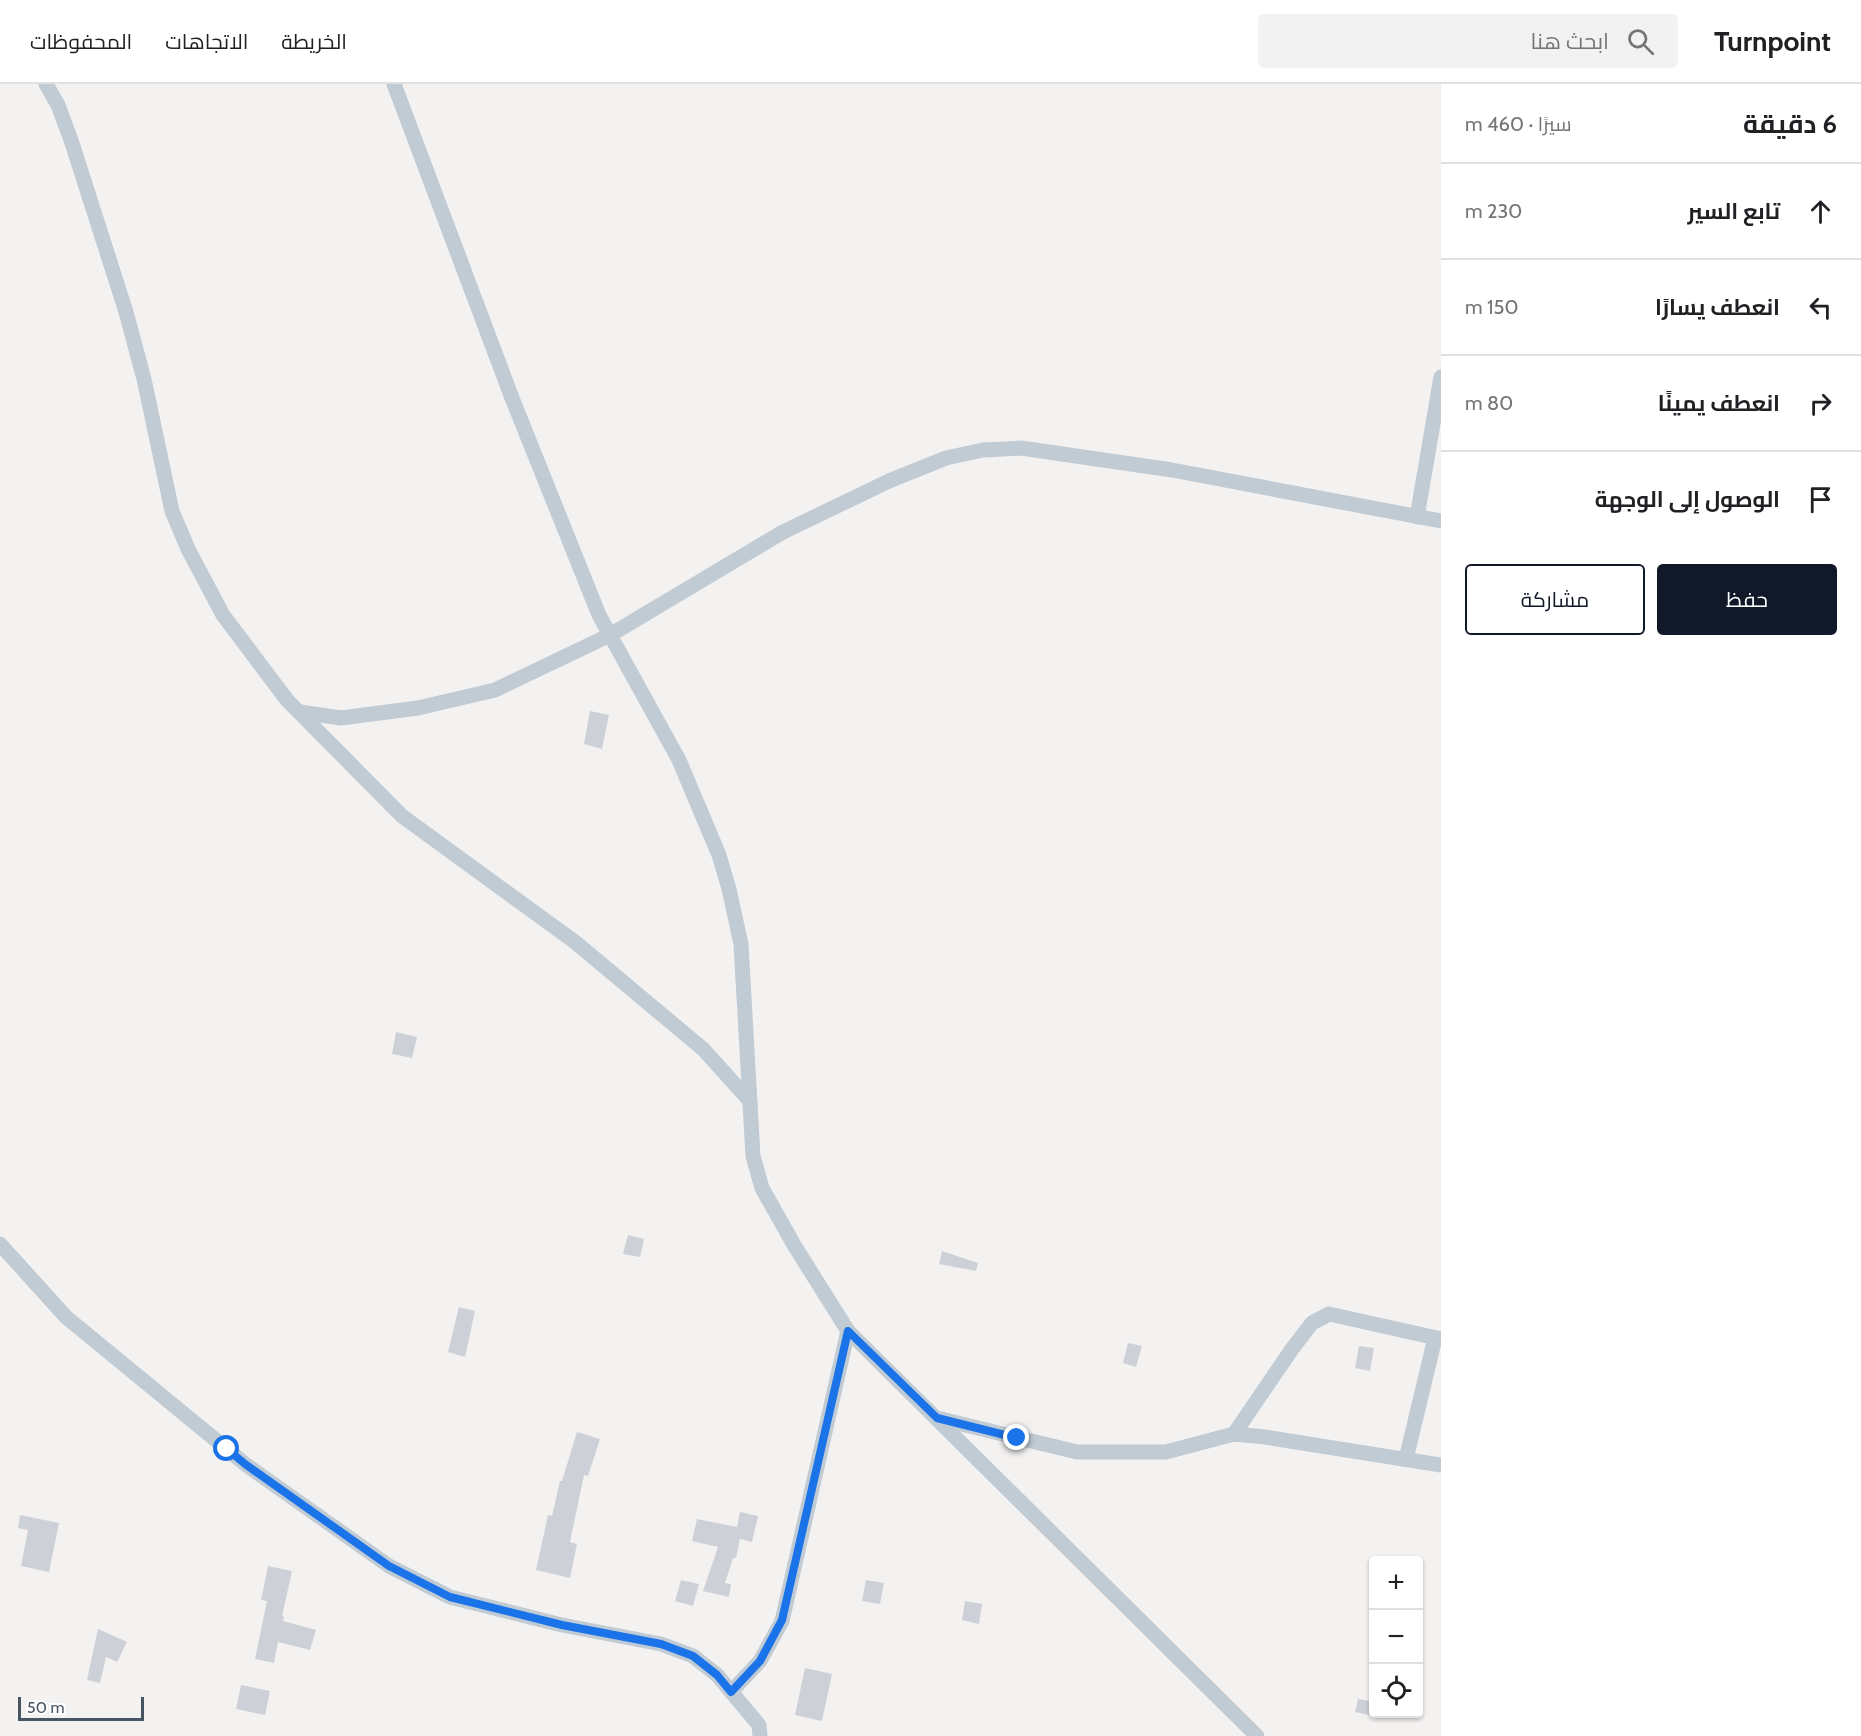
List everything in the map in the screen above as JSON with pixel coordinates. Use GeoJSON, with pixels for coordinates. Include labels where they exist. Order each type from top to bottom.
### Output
{"type":"FeatureCollection","features":[{"type":"Feature","properties":{"kind":"street"},"geometry":{"type":"LineString","coordinates":[[46,84],[58,105],[72,143],[126,312],[144,379],[172,511],[188,549],[223,615],[287,700],[402,816],[575,942],[703,1049],[750,1101]]}},
{"type":"Feature","properties":{"kind":"street"},"geometry":{"type":"LineString","coordinates":[[394,84],[512,398],[599,615],[679,760],[719,855],[741,944],[753,1156],[762,1188],[794,1245],[848,1331],[1257,1736]]}},
{"type":"Feature","properties":{"kind":"street"},"geometry":{"type":"LineString","coordinates":[[1417,517],[1441,377]]}},
{"type":"Feature","properties":{"kind":"street"},"geometry":{"type":"LineString","coordinates":[[300,712],[341,718],[418,708],[495,690],[610,635],[783,532],[889,481],[946,458],[983,450],[1022,448],[1172,470],[1441,521]]}},
{"type":"Feature","properties":{"kind":"street"},"geometry":{"type":"LineString","coordinates":[[0,1244],[66,1317],[245,1464],[389,1566],[450,1597],[562,1625],[661,1644],[693,1656],[717,1675],[759,1725],[760,1736]]}},
{"type":"Feature","properties":{"kind":"street"},"geometry":{"type":"LineString","coordinates":[[1234,1434],[1312,1323],[1329,1314],[1438,1338],[1406,1459]]}},
{"type":"Feature","properties":{"kind":"street"},"geometry":{"type":"LineString","coordinates":[[731,1692],[760,1661],[782,1620],[848,1331]]}},
{"type":"Feature","properties":{"kind":"street"},"geometry":{"type":"LineString","coordinates":[[937,1418],[1077,1452],[1166,1452],[1234,1434],[1441,1465]]}},
{"type":"Feature","properties":{"kind":"building"},"geometry":{"type":"Polygon","coordinates":[[[590,711],[609,715],[602,749],[584,744],[590,711]]]}},
{"type":"Feature","properties":{"kind":"building"},"geometry":{"type":"Polygon","coordinates":[[[396,1032],[417,1037],[412,1058],[392,1054],[396,1032]]]}},
{"type":"Feature","properties":{"kind":"building"},"geometry":{"type":"Polygon","coordinates":[[[628,1235],[644,1239],[640,1257],[623,1254],[628,1235]]]}},
{"type":"Feature","properties":{"kind":"building"},"geometry":{"type":"Polygon","coordinates":[[[942,1251],[978,1263],[976,1271],[939,1264],[942,1251]]]}},
{"type":"Feature","properties":{"kind":"building"},"geometry":{"type":"Polygon","coordinates":[[[459,1307],[475,1311],[465,1357],[448,1352],[459,1307]]]}},
{"type":"Feature","properties":{"kind":"building"},"geometry":{"type":"Polygon","coordinates":[[[1128,1343],[1142,1346],[1136,1367],[1123,1363],[1128,1343]]]}},
{"type":"Feature","properties":{"kind":"building"},"geometry":{"type":"Polygon","coordinates":[[[1359,1346],[1374,1348],[1370,1371],[1355,1368],[1359,1346]]]}},
{"type":"Feature","properties":{"kind":"building"},"geometry":{"type":"Polygon","coordinates":[[[577,1432],[600,1439],[588,1476],[584,1475],[570,1542],[577,1544],[570,1578],[536,1570],[548,1515],[552,1516],[560,1481],[562,1481],[577,1432]]]}},
{"type":"Feature","properties":{"kind":"building"},"geometry":{"type":"Polygon","coordinates":[[[740,1512],[758,1516],[752,1542],[740,1539],[736,1558],[733,1558],[725,1583],[731,1584],[729,1597],[703,1591],[718,1547],[692,1541],[697,1519],[737,1527],[740,1512]]]}},
{"type":"Feature","properties":{"kind":"building"},"geometry":{"type":"Polygon","coordinates":[[[20,1515],[59,1523],[49,1572],[21,1566],[28,1530],[18,1528],[20,1515]]]}},
{"type":"Feature","properties":{"kind":"building"},"geometry":{"type":"Polygon","coordinates":[[[268,1566],[292,1571],[282,1616],[283,1621],[316,1630],[310,1650],[278,1642],[274,1663],[255,1659],[267,1601],[261,1600],[268,1566]]]}},
{"type":"Feature","properties":{"kind":"building"},"geometry":{"type":"Polygon","coordinates":[[[681,1580],[699,1584],[693,1606],[675,1601],[681,1580]]]}},
{"type":"Feature","properties":{"kind":"building"},"geometry":{"type":"Polygon","coordinates":[[[866,1580],[884,1583],[880,1604],[862,1601],[866,1580]]]}},
{"type":"Feature","properties":{"kind":"building"},"geometry":{"type":"Polygon","coordinates":[[[965,1601],[982,1604],[979,1624],[962,1620],[965,1601]]]}},
{"type":"Feature","properties":{"kind":"building"},"geometry":{"type":"Polygon","coordinates":[[[98,1629],[127,1642],[117,1662],[106,1657],[100,1683],[87,1680],[98,1629]]]}},
{"type":"Feature","properties":{"kind":"building"},"geometry":{"type":"Polygon","coordinates":[[[805,1668],[832,1674],[822,1721],[795,1715],[805,1668]]]}},
{"type":"Feature","properties":{"kind":"building"},"geometry":{"type":"Polygon","coordinates":[[[241,1685],[270,1691],[265,1715],[236,1709],[241,1685]]]}},
{"type":"Feature","properties":{"kind":"building"},"geometry":{"type":"Polygon","coordinates":[[[1358,1699],[1369,1701],[1369,1715],[1355,1712],[1358,1699]]]}},
{"type":"Feature","properties":{"kind":"route"},"geometry":{"type":"LineString","coordinates":[[227,1449],[389,1566],[450,1597],[562,1625],[661,1644],[693,1656],[717,1675],[731,1692],[760,1661],[782,1620],[848,1331],[937,1418],[1017,1438]]}}]}
